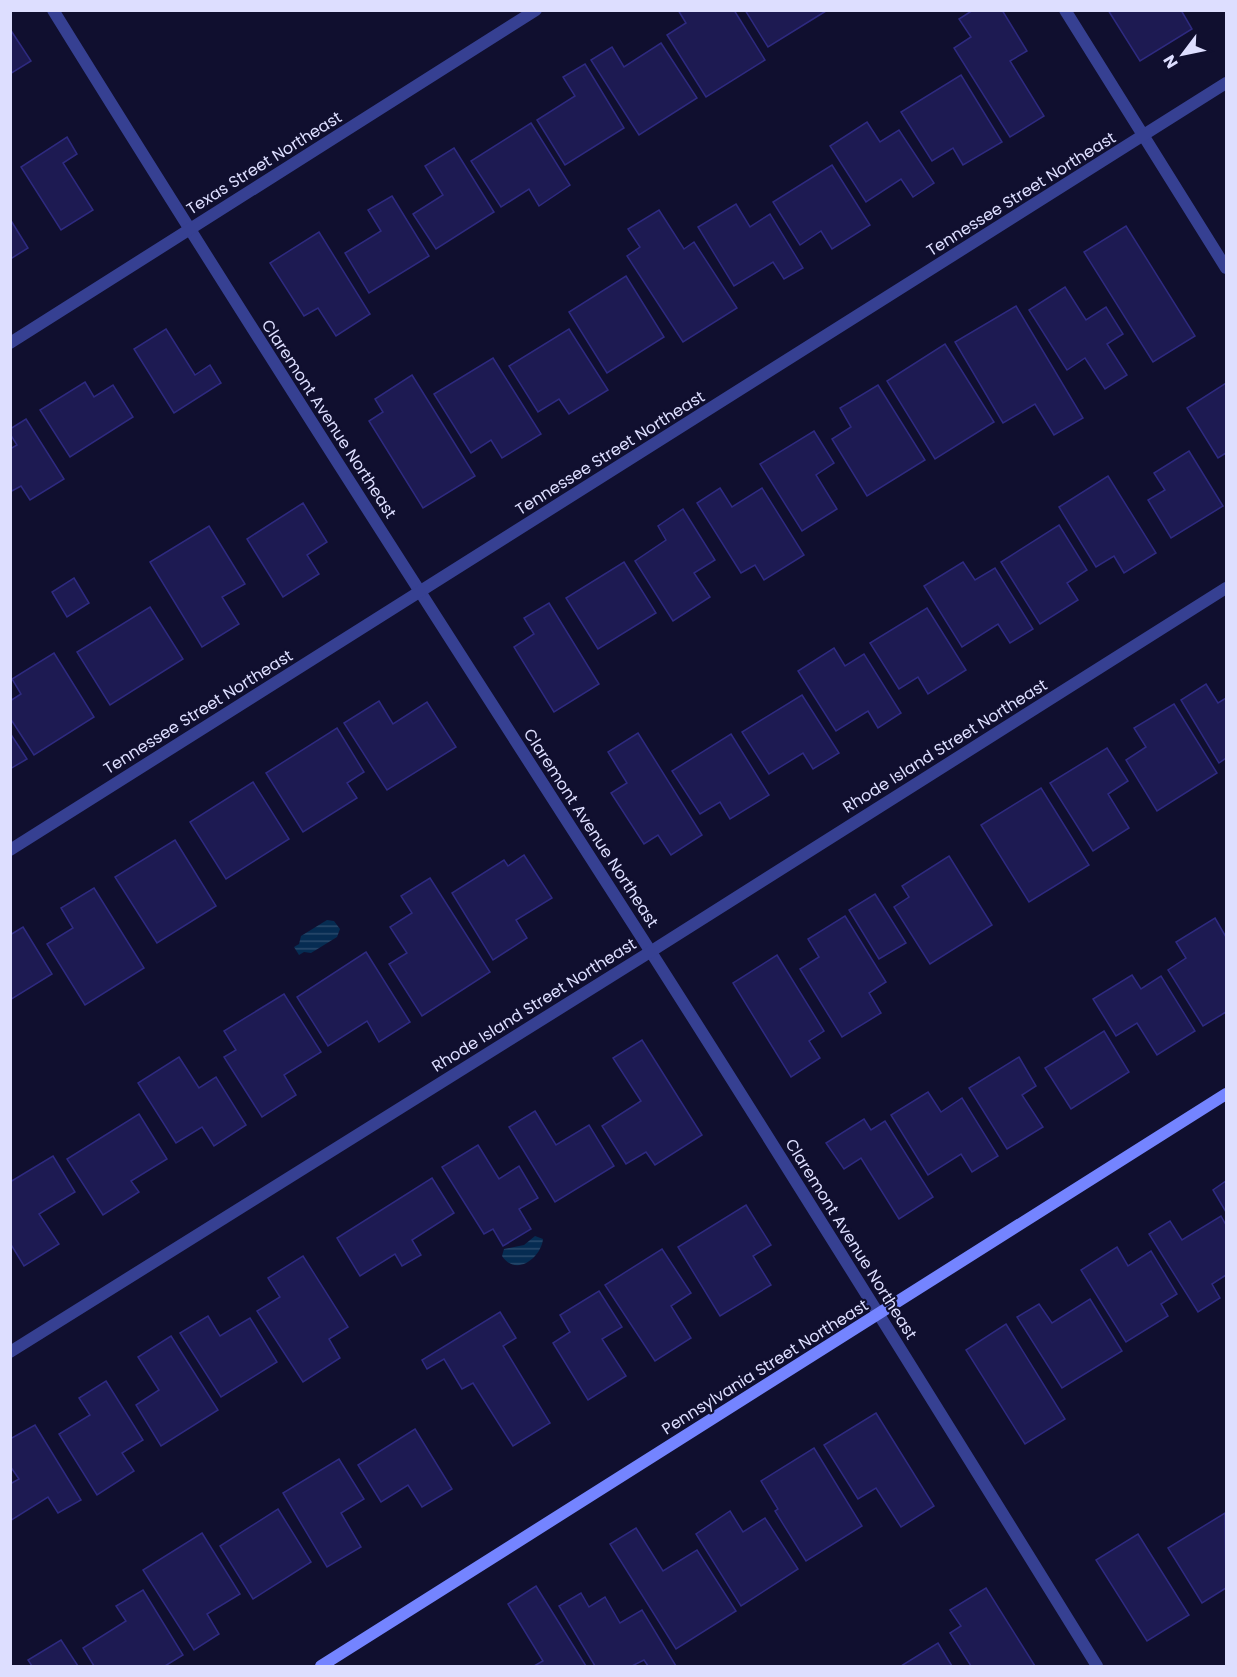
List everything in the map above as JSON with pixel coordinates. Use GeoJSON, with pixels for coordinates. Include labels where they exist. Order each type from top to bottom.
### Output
{"type":"FeatureCollection","features":[{"type":"Feature","properties":{"kind":"street","name":"Claremont Avenue Northeast"},"geometry":{"type":"LineString","coordinates":[[53,10],[189,230],[879,1314],[1097,1666]]}},
{"type":"Feature","properties":{"kind":"street","name":"Texas Street Northeast"},"geometry":{"type":"LineString","coordinates":[[10,343],[536,10]]}},
{"type":"Feature","properties":{"kind":"street"},"geometry":{"type":"LineString","coordinates":[[1065,10],[1227,268]]}},
{"type":"Feature","properties":{"kind":"street","name":"Tennessee Street Northeast"},"geometry":{"type":"LineString","coordinates":[[10,850],[1227,83]]}},
{"type":"Feature","properties":{"kind":"street","name":"Rhode Island Street Northeast"},"geometry":{"type":"LineString","coordinates":[[10,1352],[1227,588]]}},
{"type":"Feature","properties":{"kind":"street","name":"Pennsylvania Street Northeast"},"geometry":{"type":"LineString","coordinates":[[321,1666],[1227,1094]]}},
{"type":"Feature","properties":{"kind":"water"},"geometry":{"type":"Polygon","coordinates":[[[327,920],[334,921],[340,929],[337,937],[311,953],[304,952],[299,955],[294,947],[299,944],[301,936],[327,920]]]}},
{"type":"Feature","properties":{"kind":"water"},"geometry":{"type":"Polygon","coordinates":[[[535,1236],[543,1239],[541,1246],[538,1253],[527,1262],[514,1265],[502,1256],[504,1249],[524,1245],[535,1236]]]}},
{"type":"Feature","properties":{"kind":"building"},"geometry":{"type":"Polygon","coordinates":[[[678,10],[734,10],[765,60],[706,97],[667,35],[686,23],[678,10]]]}},
{"type":"Feature","properties":{"kind":"building"},"geometry":{"type":"Polygon","coordinates":[[[745,10],[826,10],[826,11],[768,47],[745,10]]]}},
{"type":"Feature","properties":{"kind":"building"},"geometry":{"type":"Polygon","coordinates":[[[973,10],[1002,10],[1027,51],[1010,61],[1044,116],[1010,137],[954,48],[971,37],[959,19],[973,10]]]}},
{"type":"Feature","properties":{"kind":"building"},"geometry":{"type":"Polygon","coordinates":[[[1108,10],[1181,10],[1192,29],[1140,61],[1108,10]]]}},
{"type":"Feature","properties":{"kind":"building"},"geometry":{"type":"Polygon","coordinates":[[[10,29],[31,61],[10,74],[10,29]]]}},
{"type":"Feature","properties":{"kind":"building"},"geometry":{"type":"Polygon","coordinates":[[[661,43],[697,98],[639,135],[591,60],[612,47],[624,67],[661,43]]]}},
{"type":"Feature","properties":{"kind":"building"},"geometry":{"type":"Polygon","coordinates":[[[585,64],[624,128],[565,165],[537,120],[575,96],[563,77],[585,64]]]}},
{"type":"Feature","properties":{"kind":"building"},"geometry":{"type":"Polygon","coordinates":[[[961,75],[1002,142],[963,165],[953,148],[932,161],[901,112],[961,75]]]}},
{"type":"Feature","properties":{"kind":"building"},"geometry":{"type":"Polygon","coordinates":[[[867,122],[880,142],[899,130],[934,183],[913,197],[901,179],[866,202],[830,146],[867,122]]]}},
{"type":"Feature","properties":{"kind":"building"},"geometry":{"type":"Polygon","coordinates":[[[531,123],[570,185],[539,206],[529,189],[501,207],[471,161],[531,123]]]}},
{"type":"Feature","properties":{"kind":"building"},"geometry":{"type":"Polygon","coordinates":[[[67,137],[77,154],[63,163],[93,210],[61,230],[21,167],[67,137]]]}},
{"type":"Feature","properties":{"kind":"building"},"geometry":{"type":"Polygon","coordinates":[[[454,148],[494,212],[436,249],[413,214],[443,195],[425,166],[454,148]]]}},
{"type":"Feature","properties":{"kind":"building"},"geometry":{"type":"Polygon","coordinates":[[[832,165],[870,225],[832,249],[821,231],[800,245],[773,202],[832,165]]]}},
{"type":"Feature","properties":{"kind":"building"},"geometry":{"type":"Polygon","coordinates":[[[392,196],[429,256],[369,293],[345,253],[381,231],[368,210],[392,196]]]}},
{"type":"Feature","properties":{"kind":"building"},"geometry":{"type":"Polygon","coordinates":[[[736,204],[750,227],[770,214],[803,268],[784,279],[773,262],[734,286],[698,227],[736,204]]]}},
{"type":"Feature","properties":{"kind":"building"},"geometry":{"type":"Polygon","coordinates":[[[659,210],[684,249],[694,242],[737,308],[683,342],[627,256],[640,247],[628,229],[659,210]]]}},
{"type":"Feature","properties":{"kind":"building"},"geometry":{"type":"Polygon","coordinates":[[[10,219],[28,248],[12,258],[10,256],[10,219]]]}},
{"type":"Feature","properties":{"kind":"building"},"geometry":{"type":"Polygon","coordinates":[[[1126,226],[1195,336],[1153,362],[1084,252],[1126,226]]]}},
{"type":"Feature","properties":{"kind":"building"},"geometry":{"type":"Polygon","coordinates":[[[319,232],[370,314],[336,336],[318,308],[304,316],[270,263],[319,232]]]}},
{"type":"Feature","properties":{"kind":"building"},"geometry":{"type":"Polygon","coordinates":[[[626,276],[664,337],[607,373],[569,312],[626,276]]]}},
{"type":"Feature","properties":{"kind":"building"},"geometry":{"type":"Polygon","coordinates":[[[1065,287],[1086,320],[1106,307],[1123,334],[1107,344],[1127,375],[1105,389],[1085,358],[1067,370],[1029,310],[1065,287]]]}},
{"type":"Feature","properties":{"kind":"building"},"geometry":{"type":"Polygon","coordinates":[[[1016,306],[1083,418],[1054,435],[1035,404],[1003,423],[955,342],[1016,306]]]}},
{"type":"Feature","properties":{"kind":"building"},"geometry":{"type":"Polygon","coordinates":[[[166,329],[195,375],[210,365],[221,383],[174,413],[134,349],[166,329]]]}},
{"type":"Feature","properties":{"kind":"building"},"geometry":{"type":"Polygon","coordinates":[[[569,329],[608,390],[569,414],[559,399],[538,412],[509,366],[569,329]]]}},
{"type":"Feature","properties":{"kind":"building"},"geometry":{"type":"Polygon","coordinates":[[[945,344],[994,422],[935,459],[887,381],[945,344]]]}},
{"type":"Feature","properties":{"kind":"building"},"geometry":{"type":"Polygon","coordinates":[[[493,358],[541,434],[502,458],[491,440],[471,453],[434,394],[493,358]]]}},
{"type":"Feature","properties":{"kind":"building"},"geometry":{"type":"Polygon","coordinates":[[[412,375],[475,476],[423,508],[369,421],[383,412],[375,399],[412,375]]]}},
{"type":"Feature","properties":{"kind":"building"},"geometry":{"type":"Polygon","coordinates":[[[85,382],[94,397],[113,385],[133,417],[70,457],[40,410],[85,382]]]}},
{"type":"Feature","properties":{"kind":"building"},"geometry":{"type":"Polygon","coordinates":[[[1226,383],[1226,453],[1218,458],[1187,408],[1226,383]]]}},
{"type":"Feature","properties":{"kind":"building"},"geometry":{"type":"Polygon","coordinates":[[[878,385],[925,460],[867,496],[832,439],[851,427],[840,408],[878,385]]]}},
{"type":"Feature","properties":{"kind":"building"},"geometry":{"type":"Polygon","coordinates":[[[26,419],[64,479],[30,500],[21,486],[10,492],[10,449],[17,445],[10,434],[10,429],[26,419]]]}},
{"type":"Feature","properties":{"kind":"building"},"geometry":{"type":"Polygon","coordinates":[[[814,431],[834,463],[816,475],[837,509],[802,531],[760,464],[814,431]]]}},
{"type":"Feature","properties":{"kind":"building"},"geometry":{"type":"Polygon","coordinates":[[[1189,451],[1223,506],[1171,538],[1148,500],[1165,490],[1154,473],[1189,451]]]}},
{"type":"Feature","properties":{"kind":"building"},"geometry":{"type":"Polygon","coordinates":[[[1108,476],[1156,553],[1124,573],[1114,556],[1096,567],[1059,507],[1108,476]]]}},
{"type":"Feature","properties":{"kind":"building"},"geometry":{"type":"Polygon","coordinates":[[[720,488],[732,507],[762,488],[804,555],[764,580],[755,565],[741,573],[697,503],[720,488]]]}},
{"type":"Feature","properties":{"kind":"building"},"geometry":{"type":"Polygon","coordinates":[[[303,503],[327,542],[307,555],[319,574],[283,597],[247,539],[303,503]]]}},
{"type":"Feature","properties":{"kind":"building"},"geometry":{"type":"Polygon","coordinates":[[[683,509],[715,560],[694,573],[710,597],[673,621],[635,561],[666,540],[658,526],[683,509]]]}},
{"type":"Feature","properties":{"kind":"building"},"geometry":{"type":"Polygon","coordinates":[[[1059,525],[1087,570],[1067,583],[1078,600],[1040,624],[1001,562],[1059,525]]]}},
{"type":"Feature","properties":{"kind":"building"},"geometry":{"type":"Polygon","coordinates":[[[209,526],[245,584],[222,597],[239,624],[202,647],[150,562],[209,526]]]}},
{"type":"Feature","properties":{"kind":"building"},"geometry":{"type":"Polygon","coordinates":[[[624,562],[656,613],[598,649],[566,598],[624,562]]]}},
{"type":"Feature","properties":{"kind":"building"},"geometry":{"type":"Polygon","coordinates":[[[963,562],[975,580],[995,568],[1033,629],[1010,643],[998,624],[962,647],[924,586],[963,562]]]}},
{"type":"Feature","properties":{"kind":"building"},"geometry":{"type":"Polygon","coordinates":[[[74,578],[89,603],[67,617],[52,592],[74,578]]]}},
{"type":"Feature","properties":{"kind":"building"},"geometry":{"type":"Polygon","coordinates":[[[549,603],[599,684],[554,712],[514,647],[534,634],[524,618],[549,603]]]}},
{"type":"Feature","properties":{"kind":"building"},"geometry":{"type":"Polygon","coordinates":[[[150,607],[183,659],[110,705],[77,652],[150,607]]]}},
{"type":"Feature","properties":{"kind":"building"},"geometry":{"type":"Polygon","coordinates":[[[927,608],[966,670],[928,694],[918,677],[899,689],[870,643],[927,608]]]}},
{"type":"Feature","properties":{"kind":"building"},"geometry":{"type":"Polygon","coordinates":[[[834,648],[845,666],[864,654],[901,713],[878,728],[868,711],[836,731],[798,671],[834,648]]]}},
{"type":"Feature","properties":{"kind":"building"},"geometry":{"type":"Polygon","coordinates":[[[54,653],[94,717],[34,755],[10,718],[10,701],[21,694],[12,679],[54,653]]]}},
{"type":"Feature","properties":{"kind":"building"},"geometry":{"type":"Polygon","coordinates":[[[1206,684],[1218,703],[1226,698],[1226,758],[1219,763],[1181,700],[1206,684]]]}},
{"type":"Feature","properties":{"kind":"building"},"geometry":{"type":"Polygon","coordinates":[[[802,695],[839,753],[813,769],[803,753],[769,774],[742,732],[802,695]]]}},
{"type":"Feature","properties":{"kind":"building"},"geometry":{"type":"Polygon","coordinates":[[[379,701],[393,724],[427,702],[456,747],[387,790],[344,723],[379,701]]]}},
{"type":"Feature","properties":{"kind":"building"},"geometry":{"type":"Polygon","coordinates":[[[1174,704],[1217,773],[1157,811],[1126,760],[1146,747],[1134,728],[1174,704]]]}},
{"type":"Feature","properties":{"kind":"building"},"geometry":{"type":"Polygon","coordinates":[[[337,728],[364,772],[347,783],[357,798],[303,832],[266,773],[337,728]]]}},
{"type":"Feature","properties":{"kind":"building"},"geometry":{"type":"Polygon","coordinates":[[[10,733],[27,759],[10,769],[10,733]]]}},
{"type":"Feature","properties":{"kind":"building"},"geometry":{"type":"Polygon","coordinates":[[[638,733],[702,835],[671,855],[658,835],[644,844],[611,793],[627,783],[608,752],[638,733]]]}},
{"type":"Feature","properties":{"kind":"building"},"geometry":{"type":"Polygon","coordinates":[[[731,734],[769,795],[730,819],[720,802],[700,814],[672,771],[731,734]]]}},
{"type":"Feature","properties":{"kind":"building"},"geometry":{"type":"Polygon","coordinates":[[[1107,748],[1128,781],[1108,794],[1129,828],[1093,851],[1050,783],[1107,748]]]}},
{"type":"Feature","properties":{"kind":"building"},"geometry":{"type":"Polygon","coordinates":[[[253,782],[289,839],[226,879],[190,822],[253,782]]]}},
{"type":"Feature","properties":{"kind":"building"},"geometry":{"type":"Polygon","coordinates":[[[1041,788],[1089,865],[1029,902],[981,825],[1041,788]]]}},
{"type":"Feature","properties":{"kind":"building"},"geometry":{"type":"Polygon","coordinates":[[[175,840],[216,906],[157,943],[115,877],[175,840]]]}},
{"type":"Feature","properties":{"kind":"building"},"geometry":{"type":"Polygon","coordinates":[[[524,855],[552,898],[516,920],[527,938],[493,960],[452,893],[504,860],[508,866],[524,855]]]}},
{"type":"Feature","properties":{"kind":"building"},"geometry":{"type":"Polygon","coordinates":[[[949,856],[992,925],[930,964],[894,907],[909,897],[902,886],[949,856]]]}},
{"type":"Feature","properties":{"kind":"building"},"geometry":{"type":"Polygon","coordinates":[[[430,878],[490,972],[422,1016],[389,964],[407,953],[390,927],[412,913],[401,896],[430,878]]]}},
{"type":"Feature","properties":{"kind":"building"},"geometry":{"type":"Polygon","coordinates":[[[94,888],[144,968],[85,1005],[47,944],[73,928],[61,908],[94,888]]]}},
{"type":"Feature","properties":{"kind":"building"},"geometry":{"type":"Polygon","coordinates":[[[875,894],[906,943],[879,959],[849,910],[875,894]]]}},
{"type":"Feature","properties":{"kind":"building"},"geometry":{"type":"Polygon","coordinates":[[[845,916],[886,982],[869,993],[881,1013],[842,1037],[800,969],[819,957],[808,939],[845,916]]]}},
{"type":"Feature","properties":{"kind":"building"},"geometry":{"type":"Polygon","coordinates":[[[1215,918],[1226,937],[1226,1012],[1203,1026],[1168,970],[1186,958],[1176,942],[1215,918]]]}},
{"type":"Feature","properties":{"kind":"building"},"geometry":{"type":"Polygon","coordinates":[[[23,927],[52,974],[10,1000],[10,935],[23,927]]]}},
{"type":"Feature","properties":{"kind":"building"},"geometry":{"type":"Polygon","coordinates":[[[366,952],[410,1022],[379,1042],[367,1021],[328,1046],[297,997],[366,952]]]}},
{"type":"Feature","properties":{"kind":"building"},"geometry":{"type":"Polygon","coordinates":[[[777,955],[824,1031],[809,1041],[820,1058],[791,1077],[733,983],[777,955]]]}},
{"type":"Feature","properties":{"kind":"building"},"geometry":{"type":"Polygon","coordinates":[[[1132,975],[1141,989],[1161,976],[1195,1031],[1157,1055],[1137,1023],[1116,1036],[1093,999],[1132,975]]]}},
{"type":"Feature","properties":{"kind":"building"},"geometry":{"type":"Polygon","coordinates":[[[284,994],[321,1052],[284,1075],[296,1095],[262,1117],[224,1057],[236,1050],[224,1031],[284,994]]]}},
{"type":"Feature","properties":{"kind":"building"},"geometry":{"type":"Polygon","coordinates":[[[1104,1031],[1129,1072],[1071,1109],[1045,1068],[1104,1031]]]}},
{"type":"Feature","properties":{"kind":"building"},"geometry":{"type":"Polygon","coordinates":[[[642,1040],[702,1135],[655,1165],[646,1152],[626,1164],[602,1126],[641,1101],[613,1058],[642,1040]]]}},
{"type":"Feature","properties":{"kind":"building"},"geometry":{"type":"Polygon","coordinates":[[[179,1057],[199,1088],[216,1077],[246,1125],[214,1146],[202,1127],[176,1143],[138,1083],[179,1057]]]}},
{"type":"Feature","properties":{"kind":"building"},"geometry":{"type":"Polygon","coordinates":[[[1019,1057],[1036,1086],[1022,1095],[1043,1127],[1007,1149],[969,1088],[1019,1057]]]}},
{"type":"Feature","properties":{"kind":"building"},"geometry":{"type":"Polygon","coordinates":[[[928,1092],[941,1112],[962,1098],[998,1156],[972,1172],[961,1154],[928,1175],[891,1115],[928,1092]]]}},
{"type":"Feature","properties":{"kind":"building"},"geometry":{"type":"Polygon","coordinates":[[[535,1111],[556,1145],[589,1125],[614,1166],[555,1202],[509,1127],[535,1111]]]}},
{"type":"Feature","properties":{"kind":"building"},"geometry":{"type":"Polygon","coordinates":[[[139,1114],[167,1159],[131,1181],[139,1192],[103,1215],[67,1159],[139,1114]]]}},
{"type":"Feature","properties":{"kind":"building"},"geometry":{"type":"Polygon","coordinates":[[[864,1119],[871,1130],[885,1121],[933,1197],[899,1219],[861,1158],[844,1169],[826,1143],[864,1119]]]}},
{"type":"Feature","properties":{"kind":"building"},"geometry":{"type":"Polygon","coordinates":[[[478,1145],[499,1179],[519,1166],[538,1198],[519,1209],[531,1229],[503,1246],[493,1229],[484,1234],[442,1167],[478,1145]]]}},
{"type":"Feature","properties":{"kind":"building"},"geometry":{"type":"Polygon","coordinates":[[[53,1156],[75,1192],[39,1214],[59,1244],[24,1266],[10,1243],[10,1182],[53,1156]]]}},
{"type":"Feature","properties":{"kind":"building"},"geometry":{"type":"Polygon","coordinates":[[[432,1178],[454,1213],[412,1240],[421,1255],[402,1266],[395,1254],[360,1276],[337,1238],[432,1178]]]}},
{"type":"Feature","properties":{"kind":"building"},"geometry":{"type":"Polygon","coordinates":[[[1226,1181],[1226,1212],[1213,1190],[1226,1181]]]}},
{"type":"Feature","properties":{"kind":"building"},"geometry":{"type":"Polygon","coordinates":[[[746,1205],[771,1245],[753,1256],[771,1285],[720,1316],[678,1247],[746,1205]]]}},
{"type":"Feature","properties":{"kind":"building"},"geometry":{"type":"Polygon","coordinates":[[[1221,1216],[1226,1225],[1226,1275],[1212,1284],[1220,1298],[1198,1312],[1149,1234],[1170,1221],[1182,1240],[1221,1216]]]}},
{"type":"Feature","properties":{"kind":"building"},"geometry":{"type":"Polygon","coordinates":[[[1117,1247],[1128,1266],[1151,1251],[1177,1294],[1161,1304],[1168,1316],[1126,1342],[1081,1270],[1117,1247]]]}},
{"type":"Feature","properties":{"kind":"building"},"geometry":{"type":"Polygon","coordinates":[[[662,1249],[691,1293],[671,1306],[691,1338],[655,1361],[605,1285],[662,1249]]]}},
{"type":"Feature","properties":{"kind":"building"},"geometry":{"type":"Polygon","coordinates":[[[303,1256],[348,1327],[329,1339],[340,1358],[303,1382],[257,1311],[280,1297],[268,1278],[303,1256]]]}},
{"type":"Feature","properties":{"kind":"building"},"geometry":{"type":"Polygon","coordinates":[[[599,1291],[622,1327],[602,1339],[626,1376],[588,1400],[553,1343],[570,1332],[560,1315],[599,1291]]]}},
{"type":"Feature","properties":{"kind":"building"},"geometry":{"type":"Polygon","coordinates":[[[1090,1299],[1122,1351],[1062,1388],[1017,1317],[1039,1304],[1052,1323],[1090,1299]]]}},
{"type":"Feature","properties":{"kind":"building"},"geometry":{"type":"Polygon","coordinates":[[[500,1312],[516,1338],[503,1346],[550,1423],[513,1446],[473,1383],[462,1389],[444,1359],[427,1369],[422,1360],[500,1312]]]}},
{"type":"Feature","properties":{"kind":"building"},"geometry":{"type":"Polygon","coordinates":[[[208,1316],[220,1336],[250,1318],[277,1362],[221,1397],[180,1333],[208,1316]]]}},
{"type":"Feature","properties":{"kind":"building"},"geometry":{"type":"Polygon","coordinates":[[[1006,1324],[1065,1419],[1025,1444],[966,1350],[1006,1324]]]}},
{"type":"Feature","properties":{"kind":"building"},"geometry":{"type":"Polygon","coordinates":[[[171,1336],[218,1410],[161,1446],[136,1405],[159,1390],[138,1357],[171,1336]]]}},
{"type":"Feature","properties":{"kind":"building"},"geometry":{"type":"Polygon","coordinates":[[[106,1381],[143,1440],[122,1453],[134,1471],[97,1495],[59,1434],[90,1415],[79,1398],[106,1381]]]}},
{"type":"Feature","properties":{"kind":"building"},"geometry":{"type":"Polygon","coordinates":[[[876,1413],[934,1506],[901,1527],[876,1488],[858,1499],[824,1445],[876,1413]]]}},
{"type":"Feature","properties":{"kind":"building"},"geometry":{"type":"Polygon","coordinates":[[[35,1425],[81,1500],[58,1513],[48,1497],[10,1521],[10,1484],[19,1479],[10,1466],[10,1439],[35,1425]]]}},
{"type":"Feature","properties":{"kind":"building"},"geometry":{"type":"Polygon","coordinates":[[[415,1429],[452,1489],[422,1507],[408,1485],[381,1502],[358,1465],[415,1429]]]}},
{"type":"Feature","properties":{"kind":"building"},"geometry":{"type":"Polygon","coordinates":[[[814,1448],[862,1526],[806,1561],[775,1511],[778,1509],[761,1481],[814,1448]]]}},
{"type":"Feature","properties":{"kind":"building"},"geometry":{"type":"Polygon","coordinates":[[[339,1459],[364,1499],[341,1513],[361,1547],[327,1567],[283,1493],[339,1459]]]}},
{"type":"Feature","properties":{"kind":"building"},"geometry":{"type":"Polygon","coordinates":[[[278,1509],[311,1562],[253,1599],[220,1546],[278,1509]]]}},
{"type":"Feature","properties":{"kind":"building"},"geometry":{"type":"Polygon","coordinates":[[[730,1511],[743,1532],[765,1518],[798,1569],[741,1606],[696,1534],[730,1511]]]}},
{"type":"Feature","properties":{"kind":"building"},"geometry":{"type":"Polygon","coordinates":[[[1225,1513],[1226,1588],[1202,1603],[1168,1548],[1225,1513]]]}},
{"type":"Feature","properties":{"kind":"building"},"geometry":{"type":"Polygon","coordinates":[[[636,1528],[663,1571],[697,1550],[736,1611],[676,1649],[610,1544],[636,1528]]]}},
{"type":"Feature","properties":{"kind":"building"},"geometry":{"type":"Polygon","coordinates":[[[202,1533],[240,1594],[207,1614],[219,1634],[194,1650],[143,1570],[202,1533]]]}},
{"type":"Feature","properties":{"kind":"building"},"geometry":{"type":"Polygon","coordinates":[[[1138,1534],[1189,1615],[1147,1641],[1096,1560],[1138,1534]]]}},
{"type":"Feature","properties":{"kind":"building"},"geometry":{"type":"Polygon","coordinates":[[[536,1586],[586,1666],[534,1666],[543,1661],[508,1604],[536,1586]]]}},
{"type":"Feature","properties":{"kind":"building"},"geometry":{"type":"Polygon","coordinates":[[[986,1588],[1035,1666],[971,1666],[950,1633],[961,1626],[950,1610],[986,1588]]]}},
{"type":"Feature","properties":{"kind":"building"},"geometry":{"type":"Polygon","coordinates":[[[143,1590],[183,1655],[165,1666],[94,1666],[83,1648],[126,1621],[116,1606],[143,1590]]]}},
{"type":"Feature","properties":{"kind":"building"},"geometry":{"type":"Polygon","coordinates":[[[581,1593],[589,1607],[605,1597],[620,1623],[642,1610],[676,1666],[648,1666],[644,1660],[632,1666],[595,1666],[559,1606],[581,1593]]]}},
{"type":"Feature","properties":{"kind":"building"},"geometry":{"type":"Polygon","coordinates":[[[61,1640],[78,1666],[32,1666],[28,1660],[61,1640]]]}},
{"type":"Feature","properties":{"kind":"building"},"geometry":{"type":"Polygon","coordinates":[[[938,1643],[952,1666],[901,1666],[938,1643]]]}}]}
